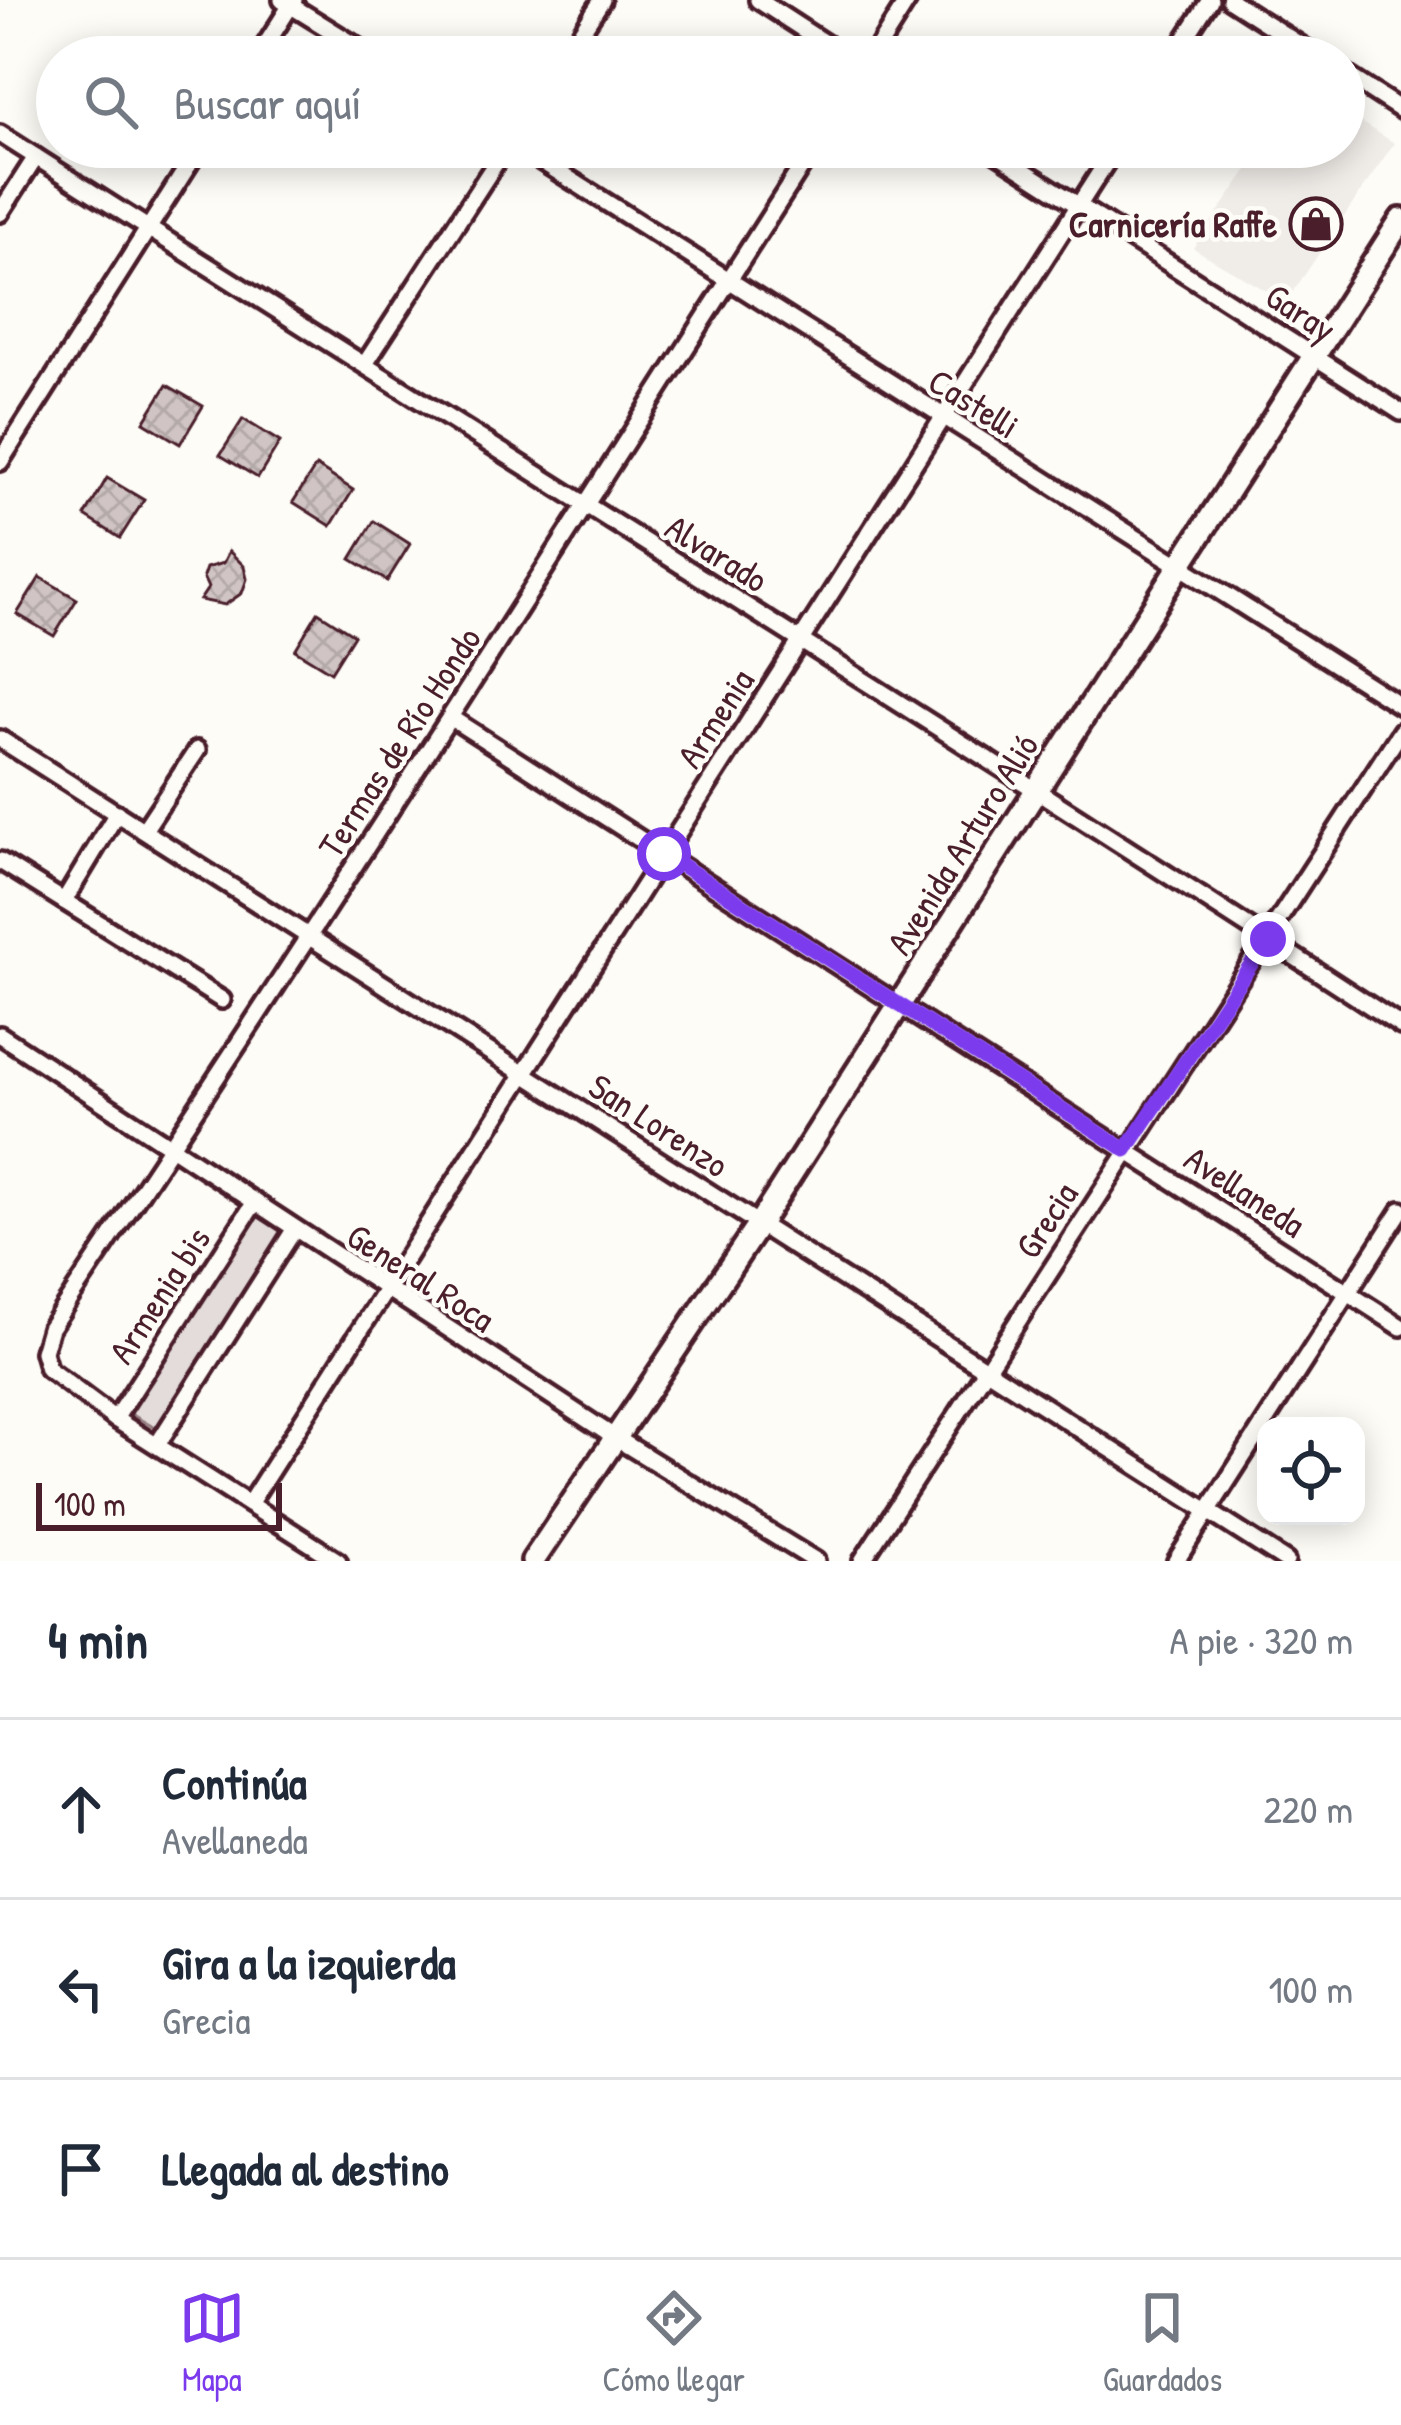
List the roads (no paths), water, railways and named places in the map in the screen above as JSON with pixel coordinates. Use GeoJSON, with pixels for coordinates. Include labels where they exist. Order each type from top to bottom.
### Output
{"type":"FeatureCollection","features":[{"type":"Feature","properties":{"kind":"main road","name":"Avenida Arturo Alió"},"geometry":{"type":"LineString","coordinates":[[533,1561],[759,1224],[1401,220]]}},
{"type":"Feature","properties":{"kind":"street"},"geometry":{"type":"LineString","coordinates":[[579,36],[602,0]]}},
{"type":"Feature","properties":{"kind":"street"},"geometry":{"type":"LineString","coordinates":[[758,0],[814,36]]}},
{"type":"Feature","properties":{"kind":"street"},"geometry":{"type":"LineString","coordinates":[[885,36],[908,0]]}},
{"type":"Feature","properties":{"kind":"street"},"geometry":{"type":"LineString","coordinates":[[1187,36],[1210,0]]}},
{"type":"Feature","properties":{"kind":"street"},"geometry":{"type":"LineString","coordinates":[[1230,0],[1286,36]]}},
{"type":"Feature","properties":{"kind":"street"},"geometry":{"type":"LineString","coordinates":[[270,36],[289,2],[342,36]]}},
{"type":"Feature","properties":{"kind":"street"},"geometry":{"type":"LineString","coordinates":[[1365,87],[1401,110]]}},
{"type":"Feature","properties":{"kind":"street","name":"Alvarado"},"geometry":{"type":"LineString","coordinates":[[0,134],[35,157]]}},
{"type":"Feature","properties":{"kind":"street"},"geometry":{"type":"LineString","coordinates":[[0,213],[35,157]]}},
{"type":"Feature","properties":{"kind":"street","name":"Alvarado"},"geometry":{"type":"LineString","coordinates":[[52,168],[1037,788],[1401,1026]]}},
{"type":"Feature","properties":{"kind":"street"},"geometry":{"type":"LineString","coordinates":[[0,462],[7,434],[187,168]]}},
{"type":"Feature","properties":{"kind":"street"},"geometry":{"type":"LineString","coordinates":[[365,364],[492,168]]}},
{"type":"Feature","properties":{"kind":"street","name":"Castelli"},"geometry":{"type":"LineString","coordinates":[[552,168],[1401,706]]}},
{"type":"Feature","properties":{"kind":"street","name":"Termas de Río Hondo"},"geometry":{"type":"LineString","coordinates":[[116,1418],[48,1369],[43,1352],[50,1328],[173,1147],[587,508],[801,168]]}},
{"type":"Feature","properties":{"kind":"street","name":"Garay"},"geometry":{"type":"LineString","coordinates":[[1019,168],[1401,412]]}},
{"type":"Feature","properties":{"kind":"street","name":"Armenia"},"geometry":{"type":"LineString","coordinates":[[249,1504],[1102,168]]}},
{"type":"Feature","properties":{"kind":"street","name":"Avellaneda"},"geometry":{"type":"LineString","coordinates":[[451,718],[1401,1327]]}},
{"type":"Feature","properties":{"kind":"street","name":"Grecia"},"geometry":{"type":"LineString","coordinates":[[862,1561],[1401,731]]}},
{"type":"Feature","properties":{"kind":"street","name":"San Lorenzo"},"geometry":{"type":"LineString","coordinates":[[0,739],[1286,1561]]}},
{"type":"Feature","properties":{"kind":"street"},"geometry":{"type":"LineString","coordinates":[[143,830],[196,750]]}},
{"type":"Feature","properties":{"kind":"street"},"geometry":{"type":"LineString","coordinates":[[64,902],[117,813]]}},
{"type":"Feature","properties":{"kind":"street"},"geometry":{"type":"LineString","coordinates":[[0,861],[222,1000]]}},
{"type":"Feature","properties":{"kind":"street","name":"General Roca"},"geometry":{"type":"LineString","coordinates":[[0,1035],[614,1438],[816,1561]]}},
{"type":"Feature","properties":{"kind":"street","name":"Armenia bis"},"geometry":{"type":"LineString","coordinates":[[116,1418],[254,1205]]}},
{"type":"Feature","properties":{"kind":"street"},"geometry":{"type":"LineString","coordinates":[[1175,1561],[1401,1210]]}},
{"type":"Feature","properties":{"kind":"street"},"geometry":{"type":"LineString","coordinates":[[158,1445],[294,1231]]}},
{"type":"Feature","properties":{"kind":"street"},"geometry":{"type":"LineString","coordinates":[[116,1418],[338,1561]]}},
{"type":"Feature","properties":{"kind":"place","name":"Carnicería Raffe"},"geometry":{"type":"Point","coordinates":[1316,224]}}]}
